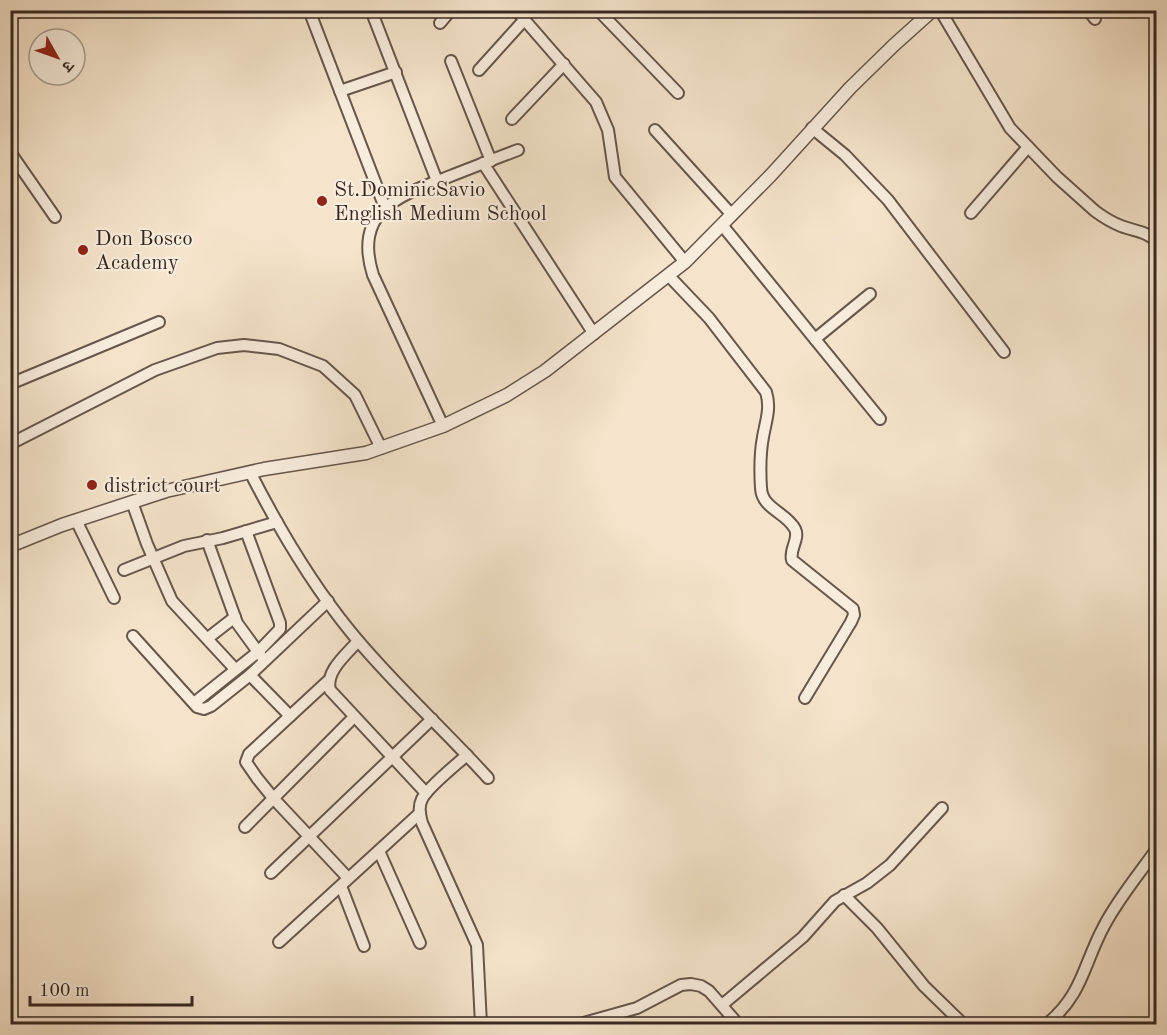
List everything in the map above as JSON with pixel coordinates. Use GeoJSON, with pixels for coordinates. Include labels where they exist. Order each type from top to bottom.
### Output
{"type":"FeatureCollection","features":[{"type":"Feature","properties":{"kind":"street"},"geometry":{"type":"LineString","coordinates":[[309,10],[385,208]]}},
{"type":"Feature","properties":{"kind":"street"},"geometry":{"type":"LineString","coordinates":[[371,10],[437,181]]}},
{"type":"Feature","properties":{"kind":"street"},"geometry":{"type":"LineString","coordinates":[[440,23],[451,10]]}},
{"type":"Feature","properties":{"kind":"street"},"geometry":{"type":"LineString","coordinates":[[516,10],[596,102],[608,130],[615,177],[685,262]]}},
{"type":"Feature","properties":{"kind":"street"},"geometry":{"type":"LineString","coordinates":[[598,10],[678,93]]}},
{"type":"Feature","properties":{"kind":"street"},"geometry":{"type":"LineString","coordinates":[[10,546],[76,520],[195,484],[250,472],[374,451],[443,426],[507,395],[545,371],[685,262],[894,45],[933,10]]}},
{"type":"Feature","properties":{"kind":"street"},"geometry":{"type":"LineString","coordinates":[[940,10],[1002,116],[1028,147],[1095,211],[1124,227],[1140,230],[1156,241]]}},
{"type":"Feature","properties":{"kind":"street"},"geometry":{"type":"LineString","coordinates":[[479,70],[525,19]]}},
{"type":"Feature","properties":{"kind":"street"},"geometry":{"type":"LineString","coordinates":[[451,60],[487,162],[594,334]]}},
{"type":"Feature","properties":{"kind":"street"},"geometry":{"type":"LineString","coordinates":[[512,119],[564,64]]}},
{"type":"Feature","properties":{"kind":"street"},"geometry":{"type":"LineString","coordinates":[[340,91],[396,72]]}},
{"type":"Feature","properties":{"kind":"street"},"geometry":{"type":"LineString","coordinates":[[812,129],[845,155],[888,200],[1004,352]]}},
{"type":"Feature","properties":{"kind":"street"},"geometry":{"type":"LineString","coordinates":[[656,130],[732,215]]}},
{"type":"Feature","properties":{"kind":"street"},"geometry":{"type":"LineString","coordinates":[[971,213],[1028,147]]}},
{"type":"Feature","properties":{"kind":"street"},"geometry":{"type":"LineString","coordinates":[[443,426],[373,275],[368,259],[367,242],[371,227],[391,201],[518,150]]}},
{"type":"Feature","properties":{"kind":"street"},"geometry":{"type":"LineString","coordinates":[[10,152],[55,217]]}},
{"type":"Feature","properties":{"kind":"street"},"geometry":{"type":"LineString","coordinates":[[722,225],[880,419]]}},
{"type":"Feature","properties":{"kind":"street"},"geometry":{"type":"LineString","coordinates":[[669,276],[709,318],[766,392],[770,403],[763,438],[761,490],[765,501],[796,530],[790,554],[792,560],[853,609],[854,615],[806,698]]}},
{"type":"Feature","properties":{"kind":"street"},"geometry":{"type":"LineString","coordinates":[[815,339],[870,294]]}},
{"type":"Feature","properties":{"kind":"street"},"geometry":{"type":"LineString","coordinates":[[10,384],[159,322]]}},
{"type":"Feature","properties":{"kind":"street"},"geometry":{"type":"LineString","coordinates":[[10,444],[155,369],[217,348],[244,345],[279,349],[323,366],[355,394],[374,451]]}},
{"type":"Feature","properties":{"kind":"street"},"geometry":{"type":"LineString","coordinates":[[250,472],[277,522],[328,602],[358,641],[488,778]]}},
{"type":"Feature","properties":{"kind":"street"},"geometry":{"type":"LineString","coordinates":[[132,502],[172,601],[235,669]]}},
{"type":"Feature","properties":{"kind":"street"},"geometry":{"type":"LineString","coordinates":[[76,520],[114,598]]}},
{"type":"Feature","properties":{"kind":"street"},"geometry":{"type":"LineString","coordinates":[[124,570],[184,546],[277,522]]}},
{"type":"Feature","properties":{"kind":"street"},"geometry":{"type":"LineString","coordinates":[[194,703],[258,652],[275,636],[280,626],[246,531]]}},
{"type":"Feature","properties":{"kind":"street"},"geometry":{"type":"LineString","coordinates":[[207,540],[235,617],[265,661]]}},
{"type":"Feature","properties":{"kind":"street"},"geometry":{"type":"LineString","coordinates":[[133,636],[194,703],[201,709],[208,708],[250,675],[328,602]]}},
{"type":"Feature","properties":{"kind":"street"},"geometry":{"type":"LineString","coordinates":[[208,638],[235,617]]}},
{"type":"Feature","properties":{"kind":"street"},"geometry":{"type":"LineString","coordinates":[[358,641],[328,681],[246,757],[250,768],[274,799],[309,837],[345,882],[364,946]]}},
{"type":"Feature","properties":{"kind":"street"},"geometry":{"type":"LineString","coordinates":[[250,675],[290,716]]}},
{"type":"Feature","properties":{"kind":"street"},"geometry":{"type":"LineString","coordinates":[[328,681],[330,690],[426,793]]}},
{"type":"Feature","properties":{"kind":"street"},"geometry":{"type":"LineString","coordinates":[[245,827],[354,717]]}},
{"type":"Feature","properties":{"kind":"street"},"geometry":{"type":"LineString","coordinates":[[271,873],[432,719]]}},
{"type":"Feature","properties":{"kind":"street"},"geometry":{"type":"LineString","coordinates":[[467,755],[426,793],[420,806],[420,813],[422,823],[474,935],[479,958],[481,1024]]}},
{"type":"Feature","properties":{"kind":"street"},"geometry":{"type":"LineString","coordinates":[[722,1005],[803,937],[824,912],[844,895],[867,883],[890,865],[942,808]]}},
{"type":"Feature","properties":{"kind":"street"},"geometry":{"type":"LineString","coordinates":[[279,942],[420,813]]}},
{"type":"Feature","properties":{"kind":"street"},"geometry":{"type":"LineString","coordinates":[[1047,1024],[1065,1008],[1074,995],[1106,923],[1156,850]]}},
{"type":"Feature","properties":{"kind":"street"},"geometry":{"type":"LineString","coordinates":[[379,851],[420,943]]}},
{"type":"Feature","properties":{"kind":"street"},"geometry":{"type":"LineString","coordinates":[[844,895],[877,928],[924,986],[963,1024]]}},
{"type":"Feature","properties":{"kind":"street"},"geometry":{"type":"LineString","coordinates":[[580,1024],[637,1008],[681,985],[691,984],[709,991],[738,1024]]}},
{"type":"Feature","properties":{"kind":"street"},"geometry":{"type":"LineString","coordinates":[[310,1024],[346,1024]]}},
{"type":"Feature","properties":{"kind":"place","name":"St.DominicSavio English Medium School"},"geometry":{"type":"Point","coordinates":[322,201]}},
{"type":"Feature","properties":{"kind":"place","name":"Don Bosco Academy"},"geometry":{"type":"Point","coordinates":[83,250]}},
{"type":"Feature","properties":{"kind":"place","name":"district court"},"geometry":{"type":"Point","coordinates":[92,485]}}]}
